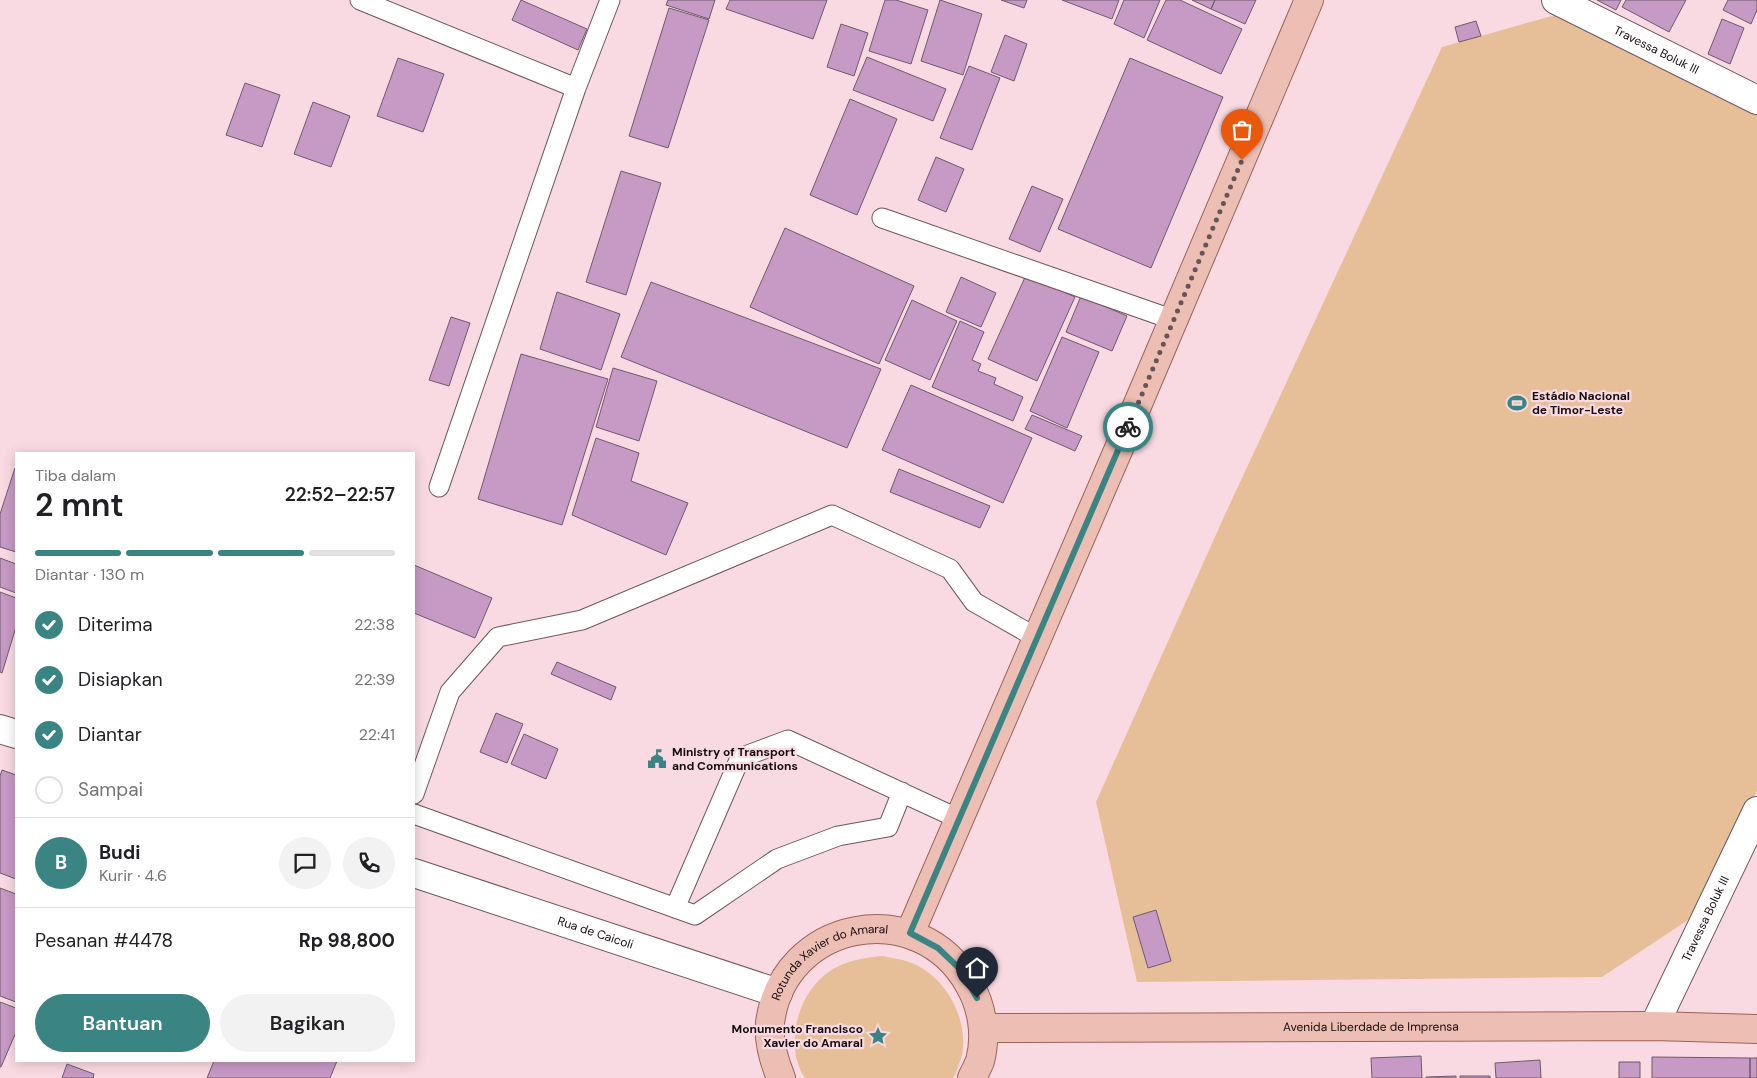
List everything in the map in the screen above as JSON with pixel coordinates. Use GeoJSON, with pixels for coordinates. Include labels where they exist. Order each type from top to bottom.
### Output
{"type":"FeatureCollection","features":[{"type":"Feature","properties":{"kind":"main road"},"geometry":{"type":"LineString","coordinates":[[910,933],[1174,320],[1309,0]]}},
{"type":"Feature","properties":{"kind":"main road","name":"Rotunda Xavier do Amaral"},"geometry":{"type":"LineString","coordinates":[[781,1078],[772,1055],[770,1024],[778,993],[795,966],[818,945],[847,932],[879,928],[910,933],[938,948],[961,970],[977,998],[983,1028],[980,1060],[972,1078]]}},
{"type":"Feature","properties":{"kind":"main road","name":"Avenida Liberdade de Imprensa"},"geometry":{"type":"LineString","coordinates":[[983,1028],[1654,1026],[1757,1029]]}},
{"type":"Feature","properties":{"kind":"street","name":"Travessa Boluk III"},"geometry":{"type":"LineString","coordinates":[[1556,0],[1757,100]]}},
{"type":"Feature","properties":{"kind":"street"},"geometry":{"type":"LineString","coordinates":[[0,729],[15,734]]}},
{"type":"Feature","properties":{"kind":"street","name":"Travessa Boluk III"},"geometry":{"type":"LineString","coordinates":[[1654,1026],[1757,811]]}},
{"type":"Feature","properties":{"kind":"street","name":"Rua de Caicoli"},"geometry":{"type":"LineString","coordinates":[[415,873],[778,993]]}},
{"type":"Feature","properties":{"kind":"lane"},"geometry":{"type":"LineString","coordinates":[[360,0],[576,88]]}},
{"type":"Feature","properties":{"kind":"lane"},"geometry":{"type":"LineString","coordinates":[[439,487],[576,88],[610,0]]}},
{"type":"Feature","properties":{"kind":"lane"},"geometry":{"type":"LineString","coordinates":[[882,218],[1174,320]]}},
{"type":"Feature","properties":{"kind":"lane"},"geometry":{"type":"LineString","coordinates":[[415,791],[450,692],[498,637],[582,620],[832,515],[950,568],[974,602],[1037,638]]}},
{"type":"Feature","properties":{"kind":"lane"},"geometry":{"type":"LineString","coordinates":[[675,908],[740,758],[788,740],[959,819]]}},
{"type":"Feature","properties":{"kind":"lane"},"geometry":{"type":"LineString","coordinates":[[415,814],[695,915],[777,859],[838,836],[888,827],[902,792]]}},
{"type":"Feature","properties":{"kind":"shaded area","name":"Estádio Nacional de Timor-Leste"},"geometry":{"type":"Polygon","coordinates":[[[1566,12],[1757,110],[1757,791],[1691,918],[1602,977],[1137,982],[1096,802],[1223,519],[1442,47],[1566,12]]]}},
{"type":"Feature","properties":{"kind":"shaded area"},"geometry":{"type":"Polygon","coordinates":[[[882,956],[906,961],[921,968],[942,985],[950,996],[961,1022],[963,1035],[963,1049],[955,1075],[953,1078],[805,1078],[798,1065],[795,1035],[797,1020],[809,992],[819,980],[836,967],[855,960],[882,956]]]}},
{"type":"Feature","properties":{"kind":"building"},"geometry":{"type":"Polygon","coordinates":[[[521,0],[587,29],[578,50],[512,20],[521,0]]]}},
{"type":"Feature","properties":{"kind":"building"},"geometry":{"type":"Polygon","coordinates":[[[668,0],[715,0],[709,19],[666,5],[668,0]]]}},
{"type":"Feature","properties":{"kind":"building"},"geometry":{"type":"Polygon","coordinates":[[[730,0],[827,0],[813,39],[726,9],[730,0]]]}},
{"type":"Feature","properties":{"kind":"building"},"geometry":{"type":"Polygon","coordinates":[[[885,0],[896,0],[928,10],[911,64],[869,51],[885,0]]]}},
{"type":"Feature","properties":{"kind":"building"},"geometry":{"type":"Polygon","coordinates":[[[940,0],[982,14],[963,75],[921,61],[940,0]]]}},
{"type":"Feature","properties":{"kind":"building"},"geometry":{"type":"Polygon","coordinates":[[[1001,0],[1027,0],[1024,8],[1001,0]]]}},
{"type":"Feature","properties":{"kind":"building"},"geometry":{"type":"Polygon","coordinates":[[[1062,0],[1119,0],[1112,19],[1062,0]]]}},
{"type":"Feature","properties":{"kind":"building"},"geometry":{"type":"Polygon","coordinates":[[[1124,0],[1160,0],[1144,38],[1114,24],[1124,0]]]}},
{"type":"Feature","properties":{"kind":"building"},"geometry":{"type":"Polygon","coordinates":[[[1166,0],[1180,0],[1242,29],[1221,74],[1147,40],[1166,0]]]}},
{"type":"Feature","properties":{"kind":"building"},"geometry":{"type":"Polygon","coordinates":[[[1192,0],[1215,0],[1211,9],[1192,0]]]}},
{"type":"Feature","properties":{"kind":"building"},"geometry":{"type":"Polygon","coordinates":[[[1215,0],[1256,0],[1245,24],[1211,9],[1215,0]]]}},
{"type":"Feature","properties":{"kind":"building"},"geometry":{"type":"Polygon","coordinates":[[[1597,0],[1621,0],[1616,10],[1597,0]]]}},
{"type":"Feature","properties":{"kind":"building"},"geometry":{"type":"Polygon","coordinates":[[[1626,0],[1686,0],[1669,32],[1622,7],[1626,0]]]}},
{"type":"Feature","properties":{"kind":"building"},"geometry":{"type":"Polygon","coordinates":[[[1728,0],[1757,0],[1757,10],[1751,24],[1723,10],[1728,0]]]}},
{"type":"Feature","properties":{"kind":"building"},"geometry":{"type":"Polygon","coordinates":[[[669,8],[709,20],[668,148],[629,136],[669,8]]]}},
{"type":"Feature","properties":{"kind":"building"},"geometry":{"type":"Polygon","coordinates":[[[1722,19],[1744,28],[1730,64],[1708,54],[1722,19]]]}},
{"type":"Feature","properties":{"kind":"building"},"geometry":{"type":"Polygon","coordinates":[[[1476,21],[1481,36],[1459,42],[1455,27],[1476,21]]]}},
{"type":"Feature","properties":{"kind":"building"},"geometry":{"type":"Polygon","coordinates":[[[841,24],[868,33],[854,76],[827,67],[841,24]]]}},
{"type":"Feature","properties":{"kind":"building"},"geometry":{"type":"Polygon","coordinates":[[[1005,35],[1027,44],[1014,81],[991,72],[1005,35]]]}},
{"type":"Feature","properties":{"kind":"building"},"geometry":{"type":"Polygon","coordinates":[[[867,57],[946,89],[933,121],[853,90],[867,57]]]}},
{"type":"Feature","properties":{"kind":"building"},"geometry":{"type":"Polygon","coordinates":[[[398,58],[444,74],[423,132],[377,116],[398,58]]]}},
{"type":"Feature","properties":{"kind":"building"},"geometry":{"type":"Polygon","coordinates":[[[1130,58],[1223,97],[1151,268],[1058,229],[1130,58]]]}},
{"type":"Feature","properties":{"kind":"building"},"geometry":{"type":"Polygon","coordinates":[[[969,66],[1000,78],[972,150],[940,138],[969,66]]]}},
{"type":"Feature","properties":{"kind":"building"},"geometry":{"type":"Polygon","coordinates":[[[245,83],[280,95],[262,147],[226,135],[245,83]]]}},
{"type":"Feature","properties":{"kind":"building"},"geometry":{"type":"Polygon","coordinates":[[[850,99],[897,119],[857,215],[810,195],[850,99]]]}},
{"type":"Feature","properties":{"kind":"building"},"geometry":{"type":"Polygon","coordinates":[[[313,102],[350,116],[331,167],[294,154],[313,102]]]}},
{"type":"Feature","properties":{"kind":"building"},"geometry":{"type":"Polygon","coordinates":[[[936,157],[964,169],[946,212],[918,200],[936,157]]]}},
{"type":"Feature","properties":{"kind":"building"},"geometry":{"type":"Polygon","coordinates":[[[621,171],[661,183],[626,295],[586,282],[621,171]]]}},
{"type":"Feature","properties":{"kind":"building"},"geometry":{"type":"Polygon","coordinates":[[[1032,186],[1063,199],[1040,252],[1009,239],[1032,186]]]}},
{"type":"Feature","properties":{"kind":"building"},"geometry":{"type":"Polygon","coordinates":[[[785,228],[914,286],[879,364],[750,307],[785,228]]]}},
{"type":"Feature","properties":{"kind":"building"},"geometry":{"type":"Polygon","coordinates":[[[1026,275],[1075,297],[1037,381],[988,359],[1026,275]]]}},
{"type":"Feature","properties":{"kind":"building"},"geometry":{"type":"Polygon","coordinates":[[[961,277],[996,293],[981,327],[946,312],[961,277]]]}},
{"type":"Feature","properties":{"kind":"building"},"geometry":{"type":"Polygon","coordinates":[[[651,282],[881,369],[847,448],[621,357],[651,282]]]}},
{"type":"Feature","properties":{"kind":"building"},"geometry":{"type":"Polygon","coordinates":[[[557,292],[620,314],[601,370],[540,349],[557,292]]]}},
{"type":"Feature","properties":{"kind":"building"},"geometry":{"type":"Polygon","coordinates":[[[1081,296],[1127,316],[1112,351],[1066,332],[1081,296]]]}},
{"type":"Feature","properties":{"kind":"building"},"geometry":{"type":"Polygon","coordinates":[[[912,300],[957,321],[930,380],[885,360],[912,300]]]}},
{"type":"Feature","properties":{"kind":"building"},"geometry":{"type":"Polygon","coordinates":[[[451,317],[470,323],[449,386],[429,380],[451,317]]]}},
{"type":"Feature","properties":{"kind":"building"},"geometry":{"type":"Polygon","coordinates":[[[960,321],[984,332],[972,360],[981,364],[978,371],[996,378],[994,384],[1023,397],[1013,421],[932,387],[960,321]]]}},
{"type":"Feature","properties":{"kind":"building"},"geometry":{"type":"Polygon","coordinates":[[[1062,337],[1099,352],[1067,428],[1030,411],[1062,337]]]}},
{"type":"Feature","properties":{"kind":"building"},"geometry":{"type":"Polygon","coordinates":[[[521,354],[608,379],[562,525],[478,499],[521,354]]]}},
{"type":"Feature","properties":{"kind":"building"},"geometry":{"type":"Polygon","coordinates":[[[613,368],[657,381],[639,441],[596,427],[613,368]]]}},
{"type":"Feature","properties":{"kind":"building"},"geometry":{"type":"Polygon","coordinates":[[[911,385],[1032,438],[1003,503],[882,450],[911,385]]]}},
{"type":"Feature","properties":{"kind":"building"},"geometry":{"type":"Polygon","coordinates":[[[1032,415],[1082,436],[1075,451],[1025,429],[1032,415]]]}},
{"type":"Feature","properties":{"kind":"building"},"geometry":{"type":"Polygon","coordinates":[[[596,438],[639,453],[631,481],[688,503],[666,555],[572,515],[596,438]]]}},
{"type":"Feature","properties":{"kind":"building"},"geometry":{"type":"Polygon","coordinates":[[[15,468],[15,552],[0,547],[0,514],[15,468]]]}},
{"type":"Feature","properties":{"kind":"building"},"geometry":{"type":"Polygon","coordinates":[[[899,469],[990,506],[980,528],[890,492],[899,469]]]}},
{"type":"Feature","properties":{"kind":"building"},"geometry":{"type":"Polygon","coordinates":[[[0,558],[15,564],[15,593],[0,587],[0,558]]]}},
{"type":"Feature","properties":{"kind":"building"},"geometry":{"type":"Polygon","coordinates":[[[415,565],[492,598],[475,638],[415,613],[415,565]]]}},
{"type":"Feature","properties":{"kind":"building"},"geometry":{"type":"Polygon","coordinates":[[[0,592],[15,598],[15,630],[2,673],[0,672],[0,592]]]}},
{"type":"Feature","properties":{"kind":"building"},"geometry":{"type":"Polygon","coordinates":[[[557,662],[616,687],[611,700],[551,674],[557,662]]]}},
{"type":"Feature","properties":{"kind":"building"},"geometry":{"type":"Polygon","coordinates":[[[496,713],[523,724],[507,763],[480,752],[496,713]]]}},
{"type":"Feature","properties":{"kind":"building"},"geometry":{"type":"Polygon","coordinates":[[[524,734],[558,749],[546,779],[511,764],[524,734]]]}},
{"type":"Feature","properties":{"kind":"building"},"geometry":{"type":"Polygon","coordinates":[[[2,770],[15,775],[15,879],[0,873],[0,776],[2,770]]]}},
{"type":"Feature","properties":{"kind":"building"},"geometry":{"type":"Polygon","coordinates":[[[0,888],[15,894],[15,1002],[0,996],[0,888]]]}},
{"type":"Feature","properties":{"kind":"building"},"geometry":{"type":"Polygon","coordinates":[[[1156,910],[1171,961],[1148,968],[1133,917],[1156,910]]]}},
{"type":"Feature","properties":{"kind":"building"},"geometry":{"type":"Polygon","coordinates":[[[0,1002],[15,1008],[15,1034],[0,1067],[0,1002]]]}},
{"type":"Feature","properties":{"kind":"building"},"geometry":{"type":"Polygon","coordinates":[[[1421,1056],[1422,1078],[1372,1078],[1371,1058],[1421,1056]]]}},
{"type":"Feature","properties":{"kind":"building"},"geometry":{"type":"Polygon","coordinates":[[[1652,1057],[1750,1058],[1750,1078],[1652,1078],[1652,1057]]]}},
{"type":"Feature","properties":{"kind":"building"},"geometry":{"type":"Polygon","coordinates":[[[1750,1058],[1757,1058],[1757,1078],[1750,1078],[1750,1058]]]}},
{"type":"Feature","properties":{"kind":"building"},"geometry":{"type":"Polygon","coordinates":[[[1540,1060],[1541,1078],[1496,1078],[1495,1063],[1540,1060]]]}},
{"type":"Feature","properties":{"kind":"building"},"geometry":{"type":"Polygon","coordinates":[[[214,1062],[337,1062],[330,1078],[207,1078],[214,1062]]]}},
{"type":"Feature","properties":{"kind":"building"},"geometry":{"type":"Polygon","coordinates":[[[1619,1062],[1640,1062],[1640,1078],[1619,1078],[1619,1062]]]}},
{"type":"Feature","properties":{"kind":"building"},"geometry":{"type":"Polygon","coordinates":[[[67,1064],[94,1074],[93,1078],[62,1078],[67,1064]]]}},
{"type":"Feature","properties":{"kind":"building"},"geometry":{"type":"Polygon","coordinates":[[[1456,1076],[1456,1078],[1426,1078],[1426,1077],[1456,1076]]]}},
{"type":"Feature","properties":{"kind":"building"},"geometry":{"type":"Polygon","coordinates":[[[1460,1076],[1490,1076],[1490,1078],[1460,1078],[1460,1076]]]}},
{"type":"Feature","properties":{"kind":"way so far"},"geometry":{"type":"LineString","coordinates":[[1128,427],[1242,160]]}},
{"type":"Feature","properties":{"kind":"place","name":"Estádio Nacional de Timor-Leste"},"geometry":{"type":"Point","coordinates":[1517,403]}},
{"type":"Feature","properties":{"kind":"place","name":"Ministry of Transport and Communications"},"geometry":{"type":"Point","coordinates":[657,759]}},
{"type":"Feature","properties":{"kind":"place","name":"Monumento Francisco Xavier do Amaral"},"geometry":{"type":"Point","coordinates":[878,1036]}},
{"type":"Feature","properties":{"kind":"route"},"geometry":{"type":"LineString","coordinates":[[977,998],[961,970],[938,948],[910,933],[1128,427]]}}]}
